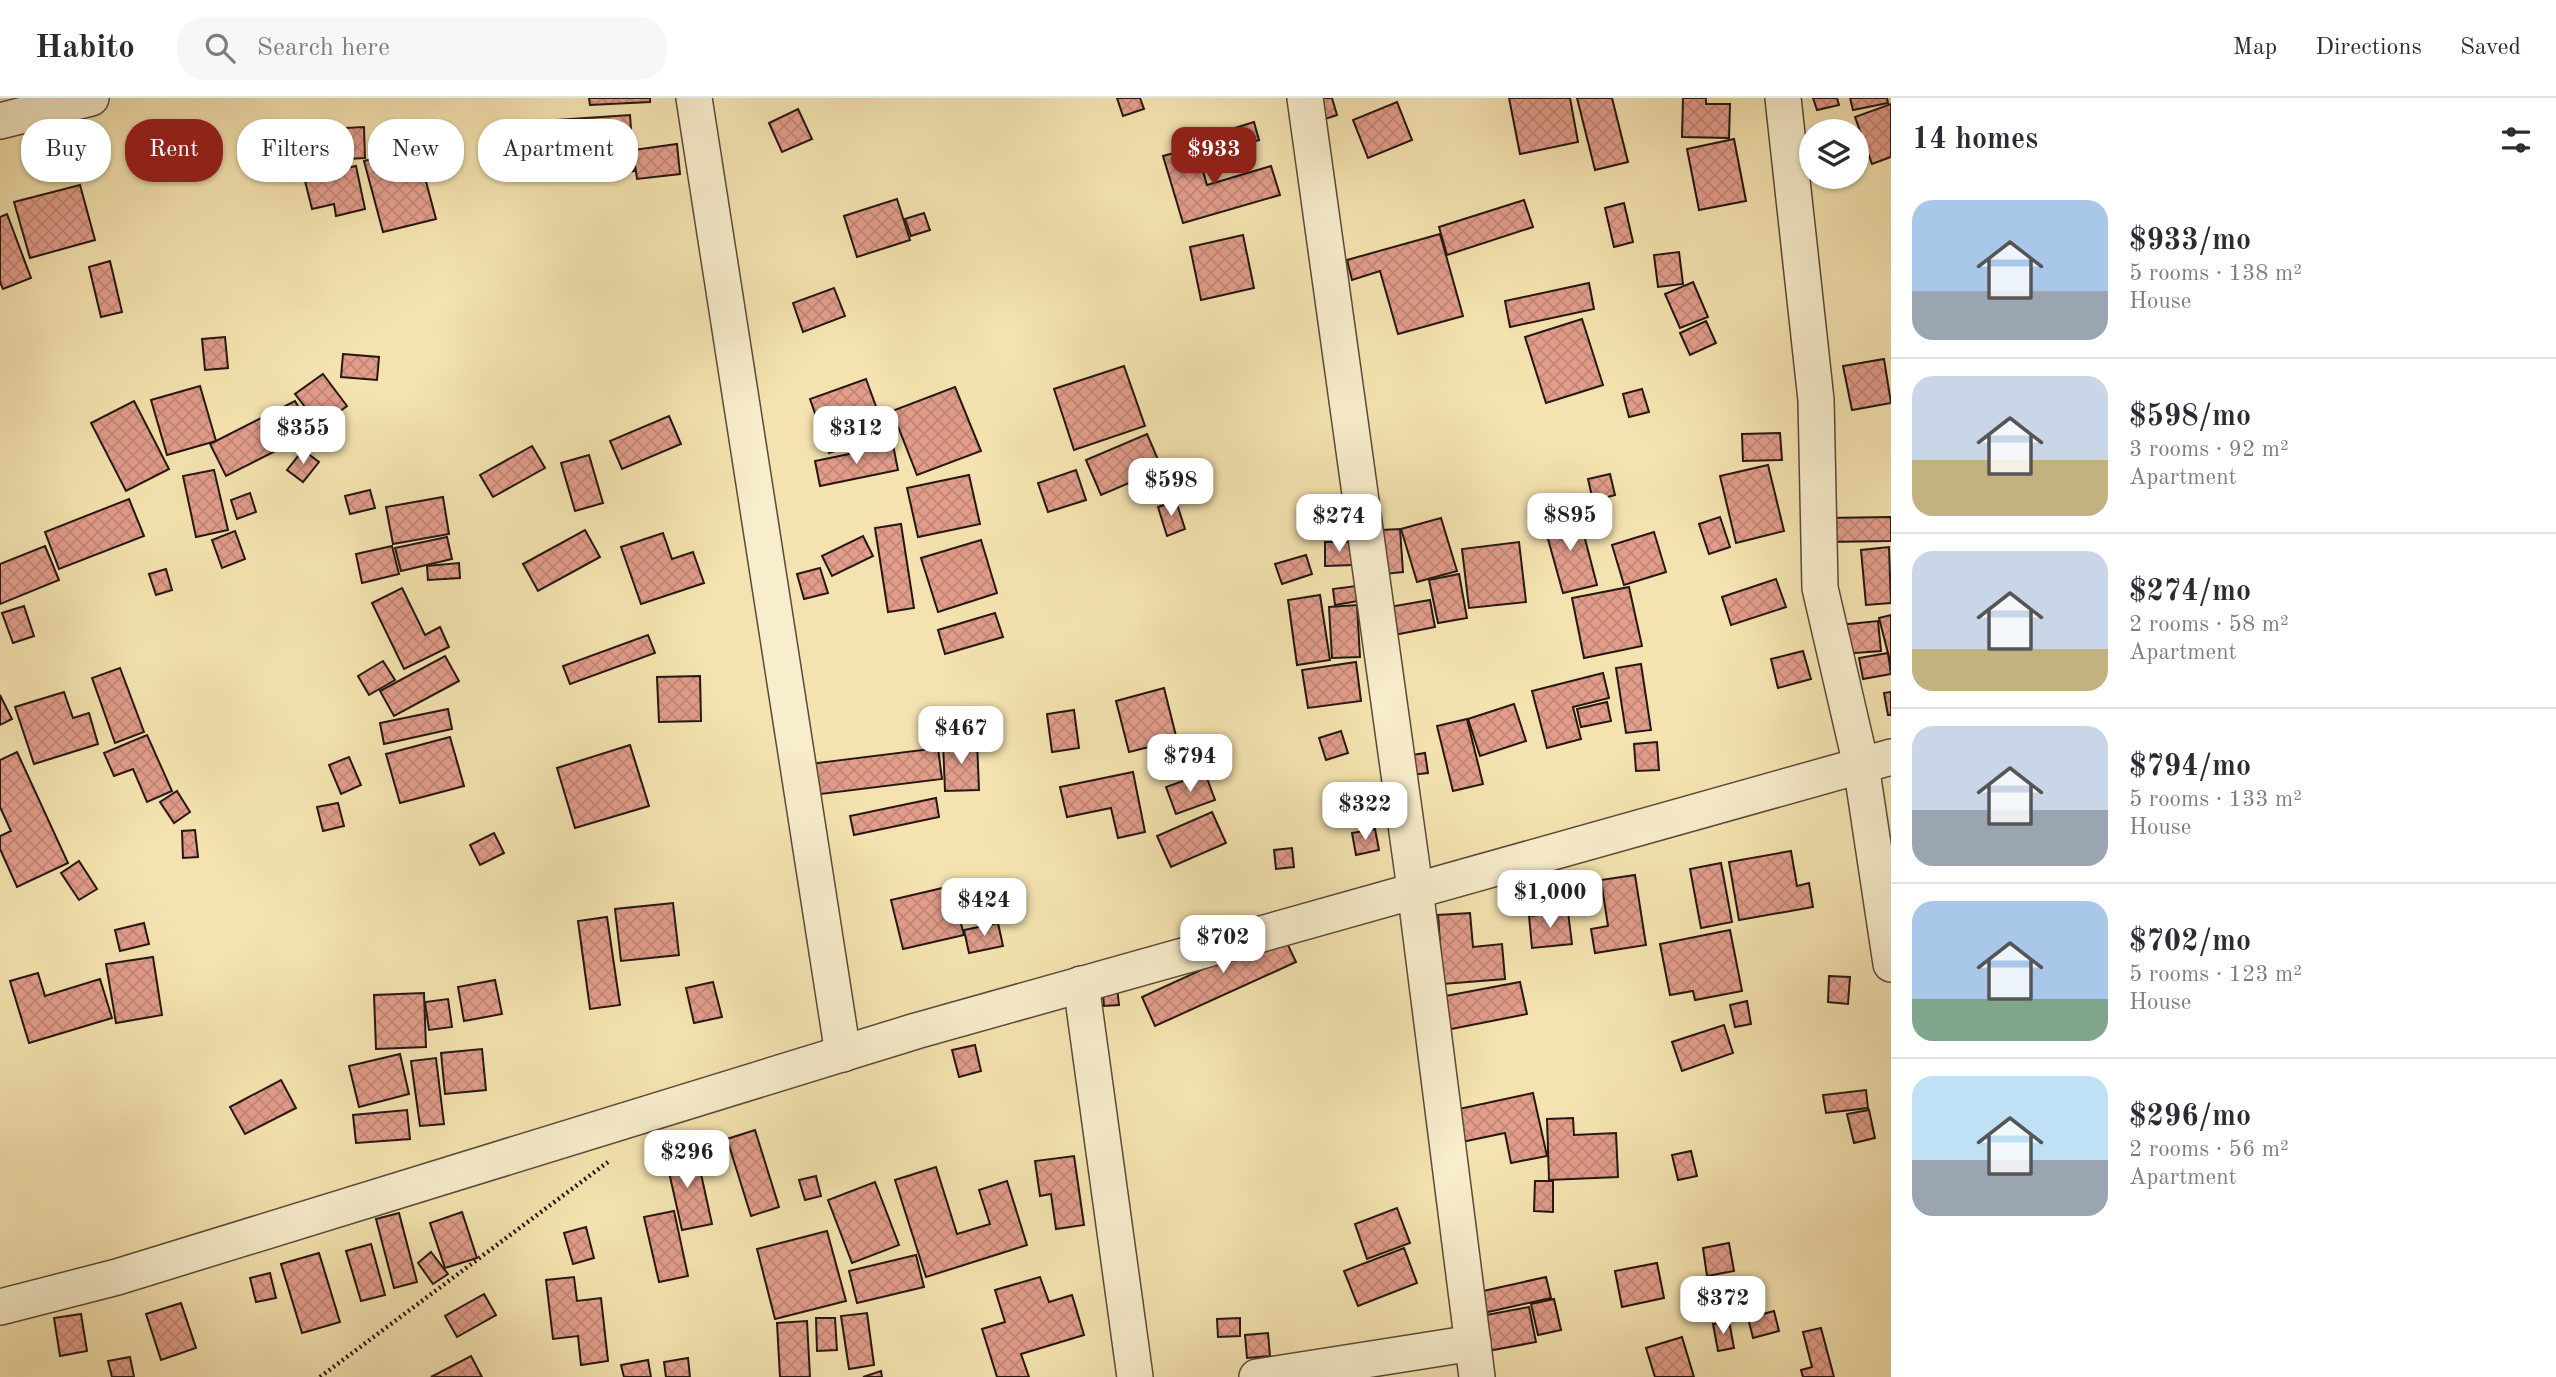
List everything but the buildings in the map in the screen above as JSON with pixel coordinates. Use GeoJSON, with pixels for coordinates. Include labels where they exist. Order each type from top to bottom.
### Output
{"type":"FeatureCollection","features":[{"type":"Feature","properties":{"kind":"street"},"geometry":{"type":"LineString","coordinates":[[0,121],[91,98]]}},
{"type":"Feature","properties":{"kind":"street"},"geometry":{"type":"LineString","coordinates":[[694,98],[843,1054]]}},
{"type":"Feature","properties":{"kind":"street"},"geometry":{"type":"LineString","coordinates":[[1305,98],[1415,889],[1477,1377]]}},
{"type":"Feature","properties":{"kind":"street"},"geometry":{"type":"LineString","coordinates":[[1783,98],[1816,400],[1820,588],[1876,761],[1891,964]]}},
{"type":"Feature","properties":{"kind":"street"},"geometry":{"type":"LineString","coordinates":[[0,1307],[117,1277],[843,1054],[1081,984],[1876,761]]}},
{"type":"Feature","properties":{"kind":"street"},"geometry":{"type":"LineString","coordinates":[[1081,984],[1135,1377]]}},
{"type":"Feature","properties":{"kind":"street"},"geometry":{"type":"LineString","coordinates":[[1257,1377],[1473,1343]]}},
{"type":"Feature","properties":{"kind":"path"},"geometry":{"type":"LineString","coordinates":[[320,1377],[611,1160]]}}]}
